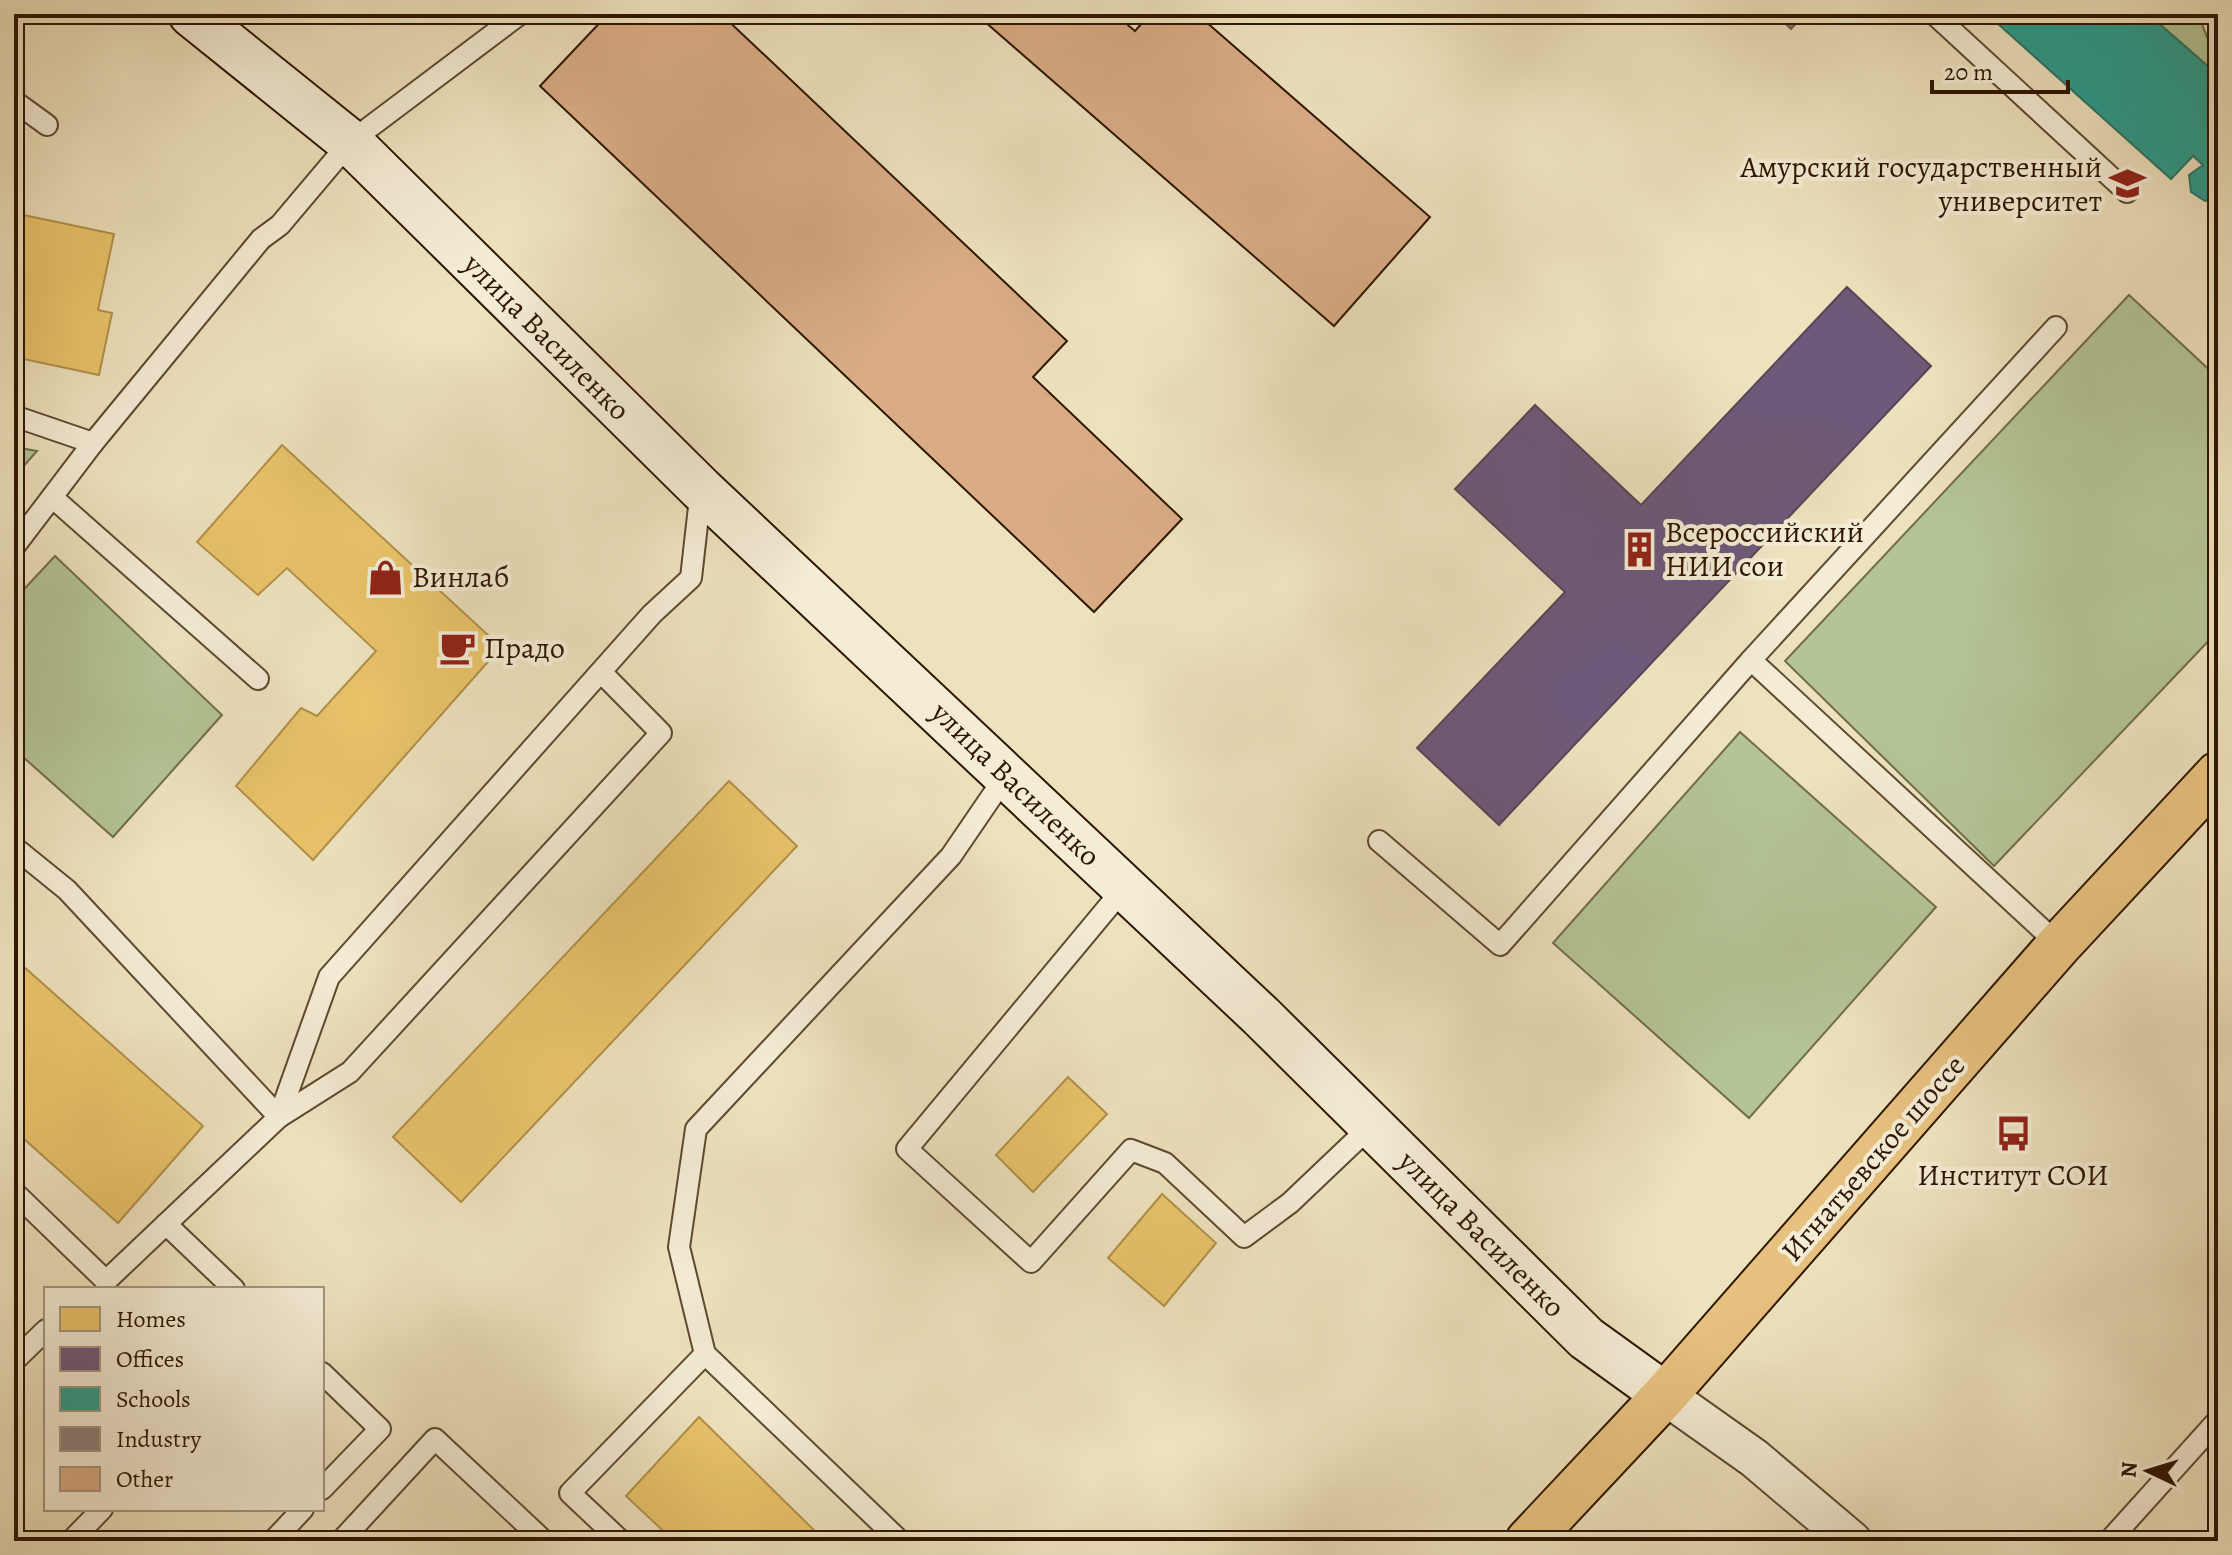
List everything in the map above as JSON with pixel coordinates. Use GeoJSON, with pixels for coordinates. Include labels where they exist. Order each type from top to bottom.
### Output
{"type":"FeatureCollection","features":[{"type":"Feature","properties":{"kind":"main road","name":"улица Василенко"},"geometry":{"type":"LineString","coordinates":[[191,14],[350,142],[701,489],[1007,774],[1372,1125],[1586,1338],[1665,1395]]}},
{"type":"Feature","properties":{"kind":"main road","name":"Игнатьевское шоссе"},"geometry":{"type":"LineString","coordinates":[[1528,1541],[1665,1395],[2059,945],[2218,774]]}},
{"type":"Feature","properties":{"kind":"street","name":"улица Василенко"},"geometry":{"type":"LineString","coordinates":[[1665,1395],[1754,1458],[1852,1541]]}},
{"type":"Feature","properties":{"kind":"lane"},"geometry":{"type":"LineString","coordinates":[[14,547],[93,443],[261,239],[280,225],[350,142],[520,14]]}},
{"type":"Feature","properties":{"kind":"lane"},"geometry":{"type":"LineString","coordinates":[[1934,14],[2127,192]]}},
{"type":"Feature","properties":{"kind":"lane"},"geometry":{"type":"LineString","coordinates":[[14,101],[47,125]]}},
{"type":"Feature","properties":{"kind":"lane"},"geometry":{"type":"LineString","coordinates":[[1379,841],[1500,945],[1751,660],[2056,327]]}},
{"type":"Feature","properties":{"kind":"lane"},"geometry":{"type":"LineString","coordinates":[[14,416],[93,443]]}},
{"type":"Feature","properties":{"kind":"lane"},"geometry":{"type":"LineString","coordinates":[[279,1117],[329,977],[652,614],[691,578],[701,489]]}},
{"type":"Feature","properties":{"kind":"lane"},"geometry":{"type":"LineString","coordinates":[[52,497],[258,679]]}},
{"type":"Feature","properties":{"kind":"lane"},"geometry":{"type":"LineString","coordinates":[[1751,660],[2059,945]]}},
{"type":"Feature","properties":{"kind":"lane"},"geometry":{"type":"LineString","coordinates":[[14,1192],[101,1285],[279,1117],[350,1072],[661,733],[601,672]]}},
{"type":"Feature","properties":{"kind":"lane"},"geometry":{"type":"LineString","coordinates":[[900,1541],[705,1354],[679,1247],[696,1129],[951,856],[1007,774]]}},
{"type":"Feature","properties":{"kind":"lane"},"geometry":{"type":"LineString","coordinates":[[14,847],[67,890],[279,1117]]}},
{"type":"Feature","properties":{"kind":"lane"},"geometry":{"type":"LineString","coordinates":[[1124,888],[907,1149],[1031,1262],[1131,1150],[1165,1163],[1244,1237],[1290,1203],[1372,1125]]}},
{"type":"Feature","properties":{"kind":"lane"},"geometry":{"type":"LineString","coordinates":[[166,1224],[232,1287]]}},
{"type":"Feature","properties":{"kind":"lane"},"geometry":{"type":"LineString","coordinates":[[14,1361],[44,1332]]}},
{"type":"Feature","properties":{"kind":"lane"},"geometry":{"type":"LineString","coordinates":[[621,1541],[570,1493],[705,1354]]}},
{"type":"Feature","properties":{"kind":"lane"},"geometry":{"type":"LineString","coordinates":[[324,1375],[380,1429],[324,1487]]}},
{"type":"Feature","properties":{"kind":"lane"},"geometry":{"type":"LineString","coordinates":[[2109,1541],[2218,1420]]}},
{"type":"Feature","properties":{"kind":"lane"},"geometry":{"type":"LineString","coordinates":[[341,1541],[435,1439],[544,1541]]}},
{"type":"Feature","properties":{"kind":"lane"},"geometry":{"type":"LineString","coordinates":[[71,1541],[100,1511]]}},
{"type":"Feature","properties":{"kind":"lane"},"geometry":{"type":"LineString","coordinates":[[273,1541],[301,1511]]}},
{"type":"Feature","properties":{"kind":"green space"},"geometry":{"type":"Polygon","coordinates":[[[2148,14],[2198,14],[2218,65],[2218,75],[2148,14]]]}},
{"type":"Feature","properties":{"kind":"green space"},"geometry":{"type":"Polygon","coordinates":[[[2129,295],[2218,378],[2218,631],[1994,866],[1785,661],[2129,295]]]}},
{"type":"Feature","properties":{"kind":"green space"},"geometry":{"type":"Polygon","coordinates":[[[14,447],[37,451],[14,477],[14,447]]]}},
{"type":"Feature","properties":{"kind":"green space"},"geometry":{"type":"Polygon","coordinates":[[[55,556],[222,715],[113,837],[14,749],[14,600],[55,556]]]}},
{"type":"Feature","properties":{"kind":"green space"},"geometry":{"type":"Polygon","coordinates":[[[1740,732],[1936,907],[1749,1118],[1553,943],[1740,732]]]}},
{"type":"Feature","properties":{"kind":"building: Homes"},"geometry":{"type":"Polygon","coordinates":[[[14,213],[114,234],[98,310],[112,313],[99,375],[14,357],[14,213]]]}},
{"type":"Feature","properties":{"kind":"building: Homes"},"geometry":{"type":"Polygon","coordinates":[[[282,445],[501,647],[313,860],[236,786],[301,708],[317,716],[376,651],[287,568],[258,595],[197,542],[282,445]]]}},
{"type":"Feature","properties":{"kind":"building: Homes"},"geometry":{"type":"Polygon","coordinates":[[[729,781],[797,846],[461,1202],[393,1137],[729,781]]]}},
{"type":"Feature","properties":{"kind":"building: Homes"},"geometry":{"type":"Polygon","coordinates":[[[14,958],[203,1126],[118,1223],[14,1130],[14,958]]]}},
{"type":"Feature","properties":{"kind":"building: Homes"},"geometry":{"type":"Polygon","coordinates":[[[1068,1077],[1107,1114],[1033,1192],[996,1155],[1068,1077]]]}},
{"type":"Feature","properties":{"kind":"building: Homes"},"geometry":{"type":"Polygon","coordinates":[[[1162,1194],[1216,1243],[1164,1306],[1108,1258],[1162,1194]]]}},
{"type":"Feature","properties":{"kind":"building: Homes"},"geometry":{"type":"Polygon","coordinates":[[[699,1417],[825,1541],[674,1541],[626,1496],[699,1417]]]}},
{"type":"Feature","properties":{"kind":"building: Offices","name":"Всероссийский НИИ сои"},"geometry":{"type":"Polygon","coordinates":[[[1847,287],[1931,366],[1499,825],[1417,748],[1565,592],[1455,489],[1535,405],[1641,505],[1847,287]]]}},
{"type":"Feature","properties":{"kind":"building: Schools"},"geometry":{"type":"Polygon","coordinates":[[[1987,14],[2148,14],[2218,75],[2218,128],[2210,137],[2218,143],[2218,198],[2205,201],[2191,192],[2189,175],[2203,165],[2193,156],[2171,179],[1987,14]]]}},
{"type":"Feature","properties":{"kind":"building: Industry"},"geometry":{"type":"Polygon","coordinates":[[[1776,14],[1805,14],[1791,29],[1776,14]]]}},
{"type":"Feature","properties":{"kind":"building: Other"},"geometry":{"type":"Polygon","coordinates":[[[608,14],[721,14],[1067,341],[1033,377],[1182,519],[1094,612],[540,86],[608,14]]]}},
{"type":"Feature","properties":{"kind":"building: Other"},"geometry":{"type":"Polygon","coordinates":[[[976,14],[1115,14],[1135,31],[1150,14],[1197,14],[1430,217],[1334,326],[976,14]]]}},
{"type":"Feature","properties":{"kind":"place","name":"Амурский государственный университет"},"geometry":{"type":"Point","coordinates":[2128,184]}},
{"type":"Feature","properties":{"kind":"place","name":"Всероссийский НИИ сои"},"geometry":{"type":"Point","coordinates":[1639,549]}},
{"type":"Feature","properties":{"kind":"place","name":"Винлаб"},"geometry":{"type":"Point","coordinates":[386,577]}},
{"type":"Feature","properties":{"kind":"place","name":"Прадо"},"geometry":{"type":"Point","coordinates":[458,648]}},
{"type":"Feature","properties":{"kind":"place","name":"Институт СОИ"},"geometry":{"type":"Point","coordinates":[2013,1134]}}]}
